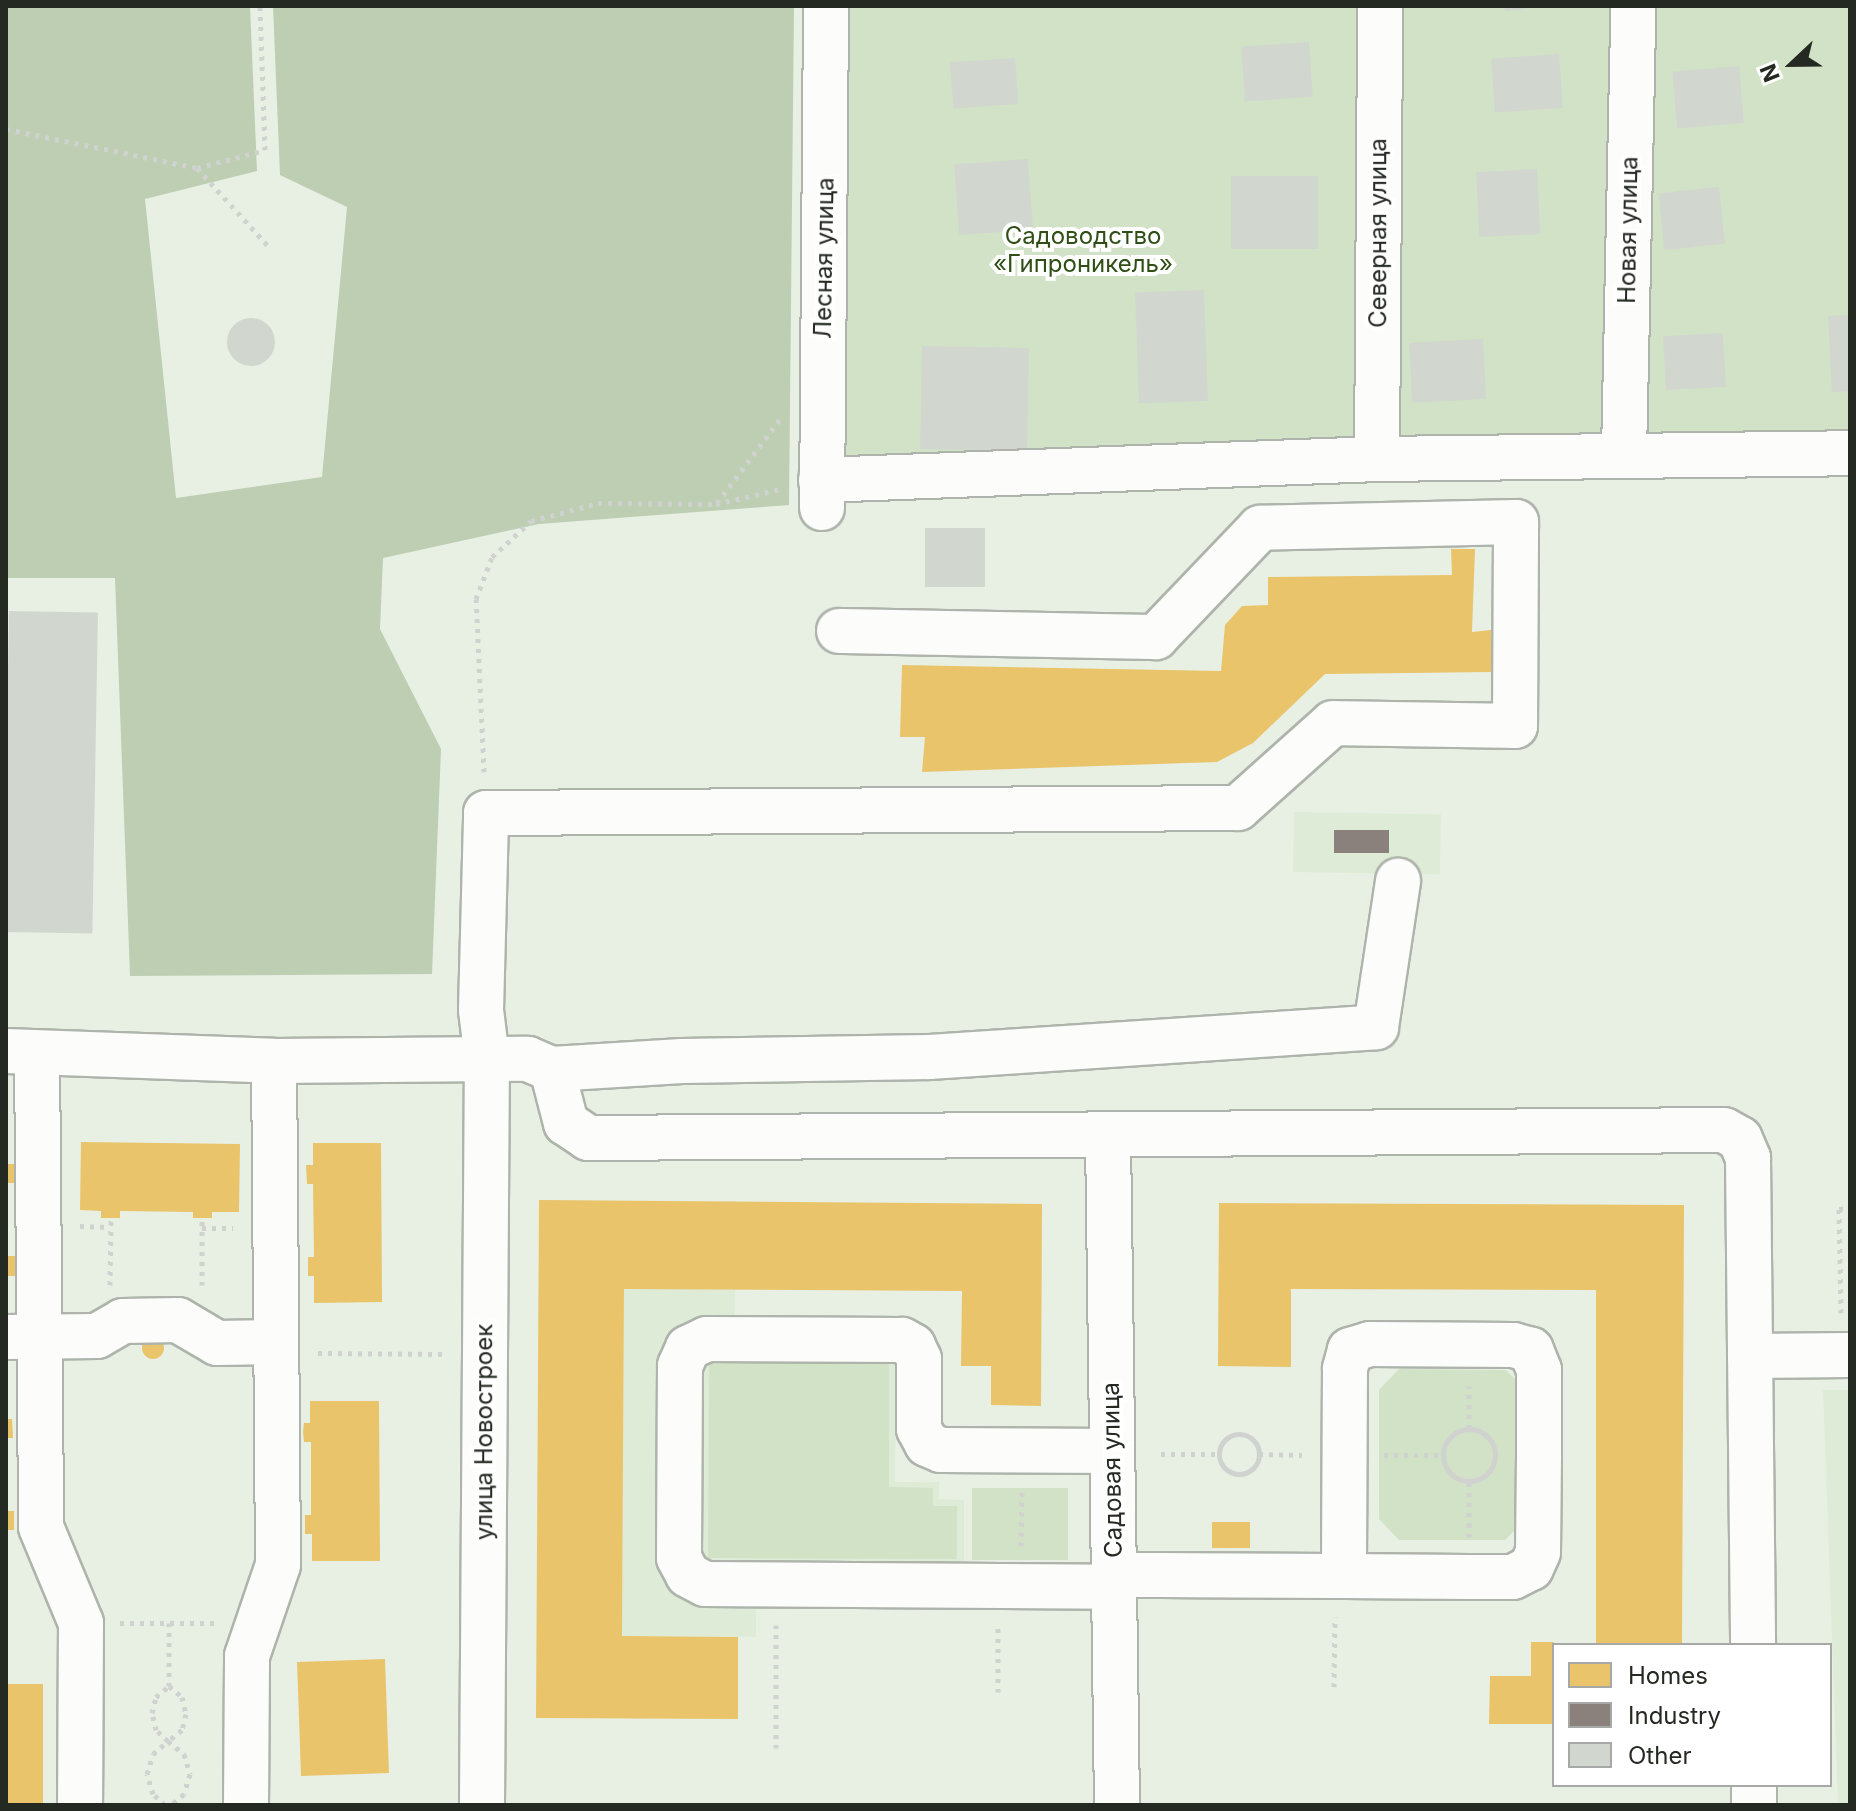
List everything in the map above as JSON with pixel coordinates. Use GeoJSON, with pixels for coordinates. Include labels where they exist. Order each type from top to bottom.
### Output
{"type":"FeatureCollection","features":[{"type":"Feature","properties":{"kind":"street","name":"Лесная улица"},"geometry":{"type":"LineString","coordinates":[[821,495],[826,6]]}},
{"type":"Feature","properties":{"kind":"street","name":"Северная улица"},"geometry":{"type":"LineString","coordinates":[[1377,459],[1380,6]]}},
{"type":"Feature","properties":{"kind":"street","name":"Новая улица"},"geometry":{"type":"LineString","coordinates":[[1624,454],[1633,6]]}},
{"type":"Feature","properties":{"kind":"street"},"geometry":{"type":"LineString","coordinates":[[821,495],[1377,459],[1850,453]]}},
{"type":"Feature","properties":{"kind":"street"},"geometry":{"type":"LineString","coordinates":[[486,813],[1238,808],[1333,723],[1515,726],[1516,522],[1260,528],[1156,637],[839,631]]}},
{"type":"Feature","properties":{"kind":"street","name":"улица Новостроек"},"geometry":{"type":"LineString","coordinates":[[482,1805],[487,1059],[481,1010],[486,813]]}},
{"type":"Feature","properties":{"kind":"street"},"geometry":{"type":"LineString","coordinates":[[80,1805],[81,1623],[41,1527],[22,1336],[21,1052],[274,1061],[528,1059],[552,1069],[682,1061],[929,1057],[1376,1027],[1398,881]]}},
{"type":"Feature","properties":{"kind":"street"},"geometry":{"type":"LineString","coordinates":[[246,1805],[247,1656],[278,1565],[274,1061]]}},
{"type":"Feature","properties":{"kind":"street"},"geometry":{"type":"LineString","coordinates":[[552,1069],[566,1123],[588,1138],[1724,1130],[1740,1139],[1748,1158],[1753,1643]]}},
{"type":"Feature","properties":{"kind":"street","name":"Садовая улица"},"geometry":{"type":"LineString","coordinates":[[1108,1136],[1117,1805]]}},
{"type":"Feature","properties":{"kind":"street"},"geometry":{"type":"LineString","coordinates":[[22,1336],[97,1336],[123,1321],[178,1320],[217,1343],[276,1348]]}},
{"type":"Feature","properties":{"kind":"street"},"geometry":{"type":"LineString","coordinates":[[1112,1451],[941,1450],[927,1444],[919,1429],[919,1359],[913,1346],[902,1340],[707,1339],[688,1348],[680,1366],[679,1558],[688,1575],[705,1584],[1010,1586],[1340,1576],[1513,1577],[1531,1568],[1538,1552],[1539,1370],[1531,1350],[1514,1345],[1370,1344],[1350,1350],[1345,1369],[1340,1576]]}},
{"type":"Feature","properties":{"kind":"street"},"geometry":{"type":"LineString","coordinates":[[1750,1356],[1846,1355]]}},
{"type":"Feature","properties":{"kind":"path"},"geometry":{"type":"LineString","coordinates":[[6,129],[197,168],[265,150],[260,6]]}},
{"type":"Feature","properties":{"kind":"path"},"geometry":{"type":"LineString","coordinates":[[197,168],[270,248]]}},
{"type":"Feature","properties":{"kind":"path"},"geometry":{"type":"LineString","coordinates":[[716,504],[823,362]]}},
{"type":"Feature","properties":{"kind":"path"},"geometry":{"type":"LineString","coordinates":[[486,813],[476,599],[492,557],[531,521],[598,503],[716,504],[821,495]]}},
{"type":"Feature","properties":{"kind":"path"},"geometry":{"type":"LineString","coordinates":[[1846,1355],[1839,1209],[1850,1208]]}},
{"type":"Feature","properties":{"kind":"path"},"geometry":{"type":"LineString","coordinates":[[110,1328],[111,1218]]}},
{"type":"Feature","properties":{"kind":"path"},"geometry":{"type":"LineString","coordinates":[[201,1333],[202,1218]]}},
{"type":"Feature","properties":{"kind":"path"},"geometry":{"type":"LineString","coordinates":[[276,1348],[407,1354]]}},
{"type":"Feature","properties":{"kind":"path"},"geometry":{"type":"LineString","coordinates":[[1469,1429],[1482,1433],[1491,1442],[1495,1455],[1492,1468],[1482,1478],[1469,1482],[1455,1478],[1446,1469],[1442,1455],[1446,1442],[1456,1433],[1469,1429]]}},
{"type":"Feature","properties":{"kind":"path"},"geometry":{"type":"LineString","coordinates":[[1239,1434],[1257,1444],[1259,1454],[1256,1464],[1239,1474],[1222,1464],[1219,1454],[1229,1437],[1239,1434]]}},
{"type":"Feature","properties":{"kind":"path"},"geometry":{"type":"LineString","coordinates":[[998,1692],[1022,1451]]}},
{"type":"Feature","properties":{"kind":"path"},"geometry":{"type":"LineString","coordinates":[[1161,1454],[1219,1454]]}},
{"type":"Feature","properties":{"kind":"path"},"geometry":{"type":"LineString","coordinates":[[1469,1482],[1469,1577]]}},
{"type":"Feature","properties":{"kind":"path"},"geometry":{"type":"LineString","coordinates":[[1334,1687],[1340,1576]]}},
{"type":"Feature","properties":{"kind":"path"},"geometry":{"type":"LineString","coordinates":[[776,1584],[776,1748]]}},
{"type":"Feature","properties":{"kind":"path"},"geometry":{"type":"LineString","coordinates":[[81,1623],[259,1622]]}},
{"type":"Feature","properties":{"kind":"path"},"geometry":{"type":"LineString","coordinates":[[165,1805],[153,1794],[147,1774],[153,1754],[182,1730],[186,1714],[182,1697],[169,1686],[169,1623]]}},
{"type":"Feature","properties":{"kind":"path"},"geometry":{"type":"LineString","coordinates":[[169,1686],[156,1697],[152,1713],[156,1730],[184,1754],[190,1774],[184,1794],[171,1805]]}},
{"type":"Feature","properties":{"kind":"shaded area"},"geometry":{"type":"Polygon","coordinates":[[[6,6],[250,6],[257,171],[145,199],[176,498],[322,477],[347,207],[280,175],[273,6],[794,6],[789,505],[539,524],[383,558],[380,629],[441,749],[432,974],[130,976],[115,578],[6,578],[6,6]]]}},
{"type":"Feature","properties":{"kind":"shaded area"},"geometry":{"type":"Polygon","coordinates":[[[1294,812],[1441,815],[1440,875],[1293,872],[1294,812]]]}},
{"type":"Feature","properties":{"kind":"shaded area"},"geometry":{"type":"Polygon","coordinates":[[[624,1289],[735,1289],[735,1356],[896,1358],[895,1482],[939,1482],[939,1499],[964,1500],[964,1565],[756,1584],[756,1637],[622,1636],[624,1289]]]}},
{"type":"Feature","properties":{"kind":"shaded area"},"geometry":{"type":"Polygon","coordinates":[[[1823,1390],[1850,1390],[1850,1805],[1838,1805],[1823,1390]]]}},
{"type":"Feature","properties":{"kind":"green space","name":"Садоводство «Гипроникель»"},"geometry":{"type":"Polygon","coordinates":[[[846,6],[1850,6],[1850,471],[1625,470],[834,503],[846,6]]]}},
{"type":"Feature","properties":{"kind":"green space"},"geometry":{"type":"Polygon","coordinates":[[[709,1363],[889,1364],[889,1487],[933,1488],[933,1506],[957,1506],[957,1559],[708,1558],[709,1363]]]}},
{"type":"Feature","properties":{"kind":"green space"},"geometry":{"type":"Polygon","coordinates":[[[1399,1369],[1506,1370],[1527,1391],[1527,1518],[1505,1540],[1399,1540],[1379,1519],[1379,1390],[1399,1369]]]}},
{"type":"Feature","properties":{"kind":"green space"},"geometry":{"type":"Polygon","coordinates":[[[972,1488],[1068,1488],[1068,1560],[972,1560],[972,1488]]]}},
{"type":"Feature","properties":{"kind":"building: Homes"},"geometry":{"type":"Polygon","coordinates":[[[1451,549],[1475,549],[1472,632],[1491,630],[1491,672],[1325,674],[1253,743],[1217,762],[922,772],[925,737],[900,737],[902,665],[1221,671],[1225,625],[1242,606],[1268,605],[1268,577],[1452,575],[1451,549]]]}},
{"type":"Feature","properties":{"kind":"building: Homes"},"geometry":{"type":"Polygon","coordinates":[[[81,1142],[240,1144],[239,1212],[212,1212],[212,1218],[193,1218],[193,1212],[120,1211],[120,1218],[101,1218],[101,1211],[80,1210],[81,1142]]]}},
{"type":"Feature","properties":{"kind":"building: Homes"},"geometry":{"type":"Polygon","coordinates":[[[313,1143],[381,1143],[382,1302],[314,1303],[314,1276],[308,1276],[308,1257],[314,1257],[313,1184],[307,1184],[306,1165],[313,1165],[313,1143]]]}},
{"type":"Feature","properties":{"kind":"building: Homes"},"geometry":{"type":"Polygon","coordinates":[[[6,1164],[15,1164],[15,1183],[6,1183],[6,1164]]]}},
{"type":"Feature","properties":{"kind":"building: Homes"},"geometry":{"type":"Polygon","coordinates":[[[539,1200],[1042,1204],[1041,1406],[991,1405],[991,1366],[961,1366],[962,1291],[624,1289],[622,1636],[738,1637],[738,1719],[536,1718],[539,1200]]]}},
{"type":"Feature","properties":{"kind":"building: Homes"},"geometry":{"type":"Polygon","coordinates":[[[1219,1203],[1684,1205],[1682,1643],[1596,1643],[1596,1290],[1291,1289],[1291,1367],[1218,1366],[1219,1203]]]}},
{"type":"Feature","properties":{"kind":"building: Homes"},"geometry":{"type":"Polygon","coordinates":[[[6,1256],[15,1256],[15,1276],[6,1276],[6,1256]]]}},
{"type":"Feature","properties":{"kind":"building: Homes"},"geometry":{"type":"Polygon","coordinates":[[[153,1337],[164,1348],[153,1359],[142,1348],[153,1337]]]}},
{"type":"Feature","properties":{"kind":"building: Homes"},"geometry":{"type":"Polygon","coordinates":[[[310,1401],[379,1401],[380,1561],[312,1561],[312,1534],[305,1534],[305,1515],[311,1515],[311,1442],[304,1442],[303,1432],[304,1423],[310,1423],[310,1401]]]}},
{"type":"Feature","properties":{"kind":"building: Homes"},"geometry":{"type":"Polygon","coordinates":[[[6,1419],[12,1419],[13,1438],[6,1438],[6,1419]]]}},
{"type":"Feature","properties":{"kind":"building: Homes"},"geometry":{"type":"Polygon","coordinates":[[[6,1511],[14,1511],[14,1530],[6,1530],[6,1511]]]}},
{"type":"Feature","properties":{"kind":"building: Homes"},"geometry":{"type":"Polygon","coordinates":[[[1212,1522],[1250,1522],[1250,1548],[1212,1548],[1212,1522]]]}},
{"type":"Feature","properties":{"kind":"building: Homes"},"geometry":{"type":"Polygon","coordinates":[[[1531,1642],[1554,1642],[1552,1724],[1489,1724],[1490,1676],[1531,1676],[1531,1642]]]}},
{"type":"Feature","properties":{"kind":"building: Homes"},"geometry":{"type":"Polygon","coordinates":[[[385,1659],[389,1773],[301,1776],[297,1662],[385,1659]]]}},
{"type":"Feature","properties":{"kind":"building: Homes"},"geometry":{"type":"Polygon","coordinates":[[[6,1684],[43,1684],[43,1803],[6,1803],[6,1684]]]}},
{"type":"Feature","properties":{"kind":"building: Industry"},"geometry":{"type":"Polygon","coordinates":[[[1334,830],[1389,830],[1389,853],[1334,853],[1334,830]]]}},
{"type":"Feature","properties":{"kind":"building: Other"},"geometry":{"type":"Polygon","coordinates":[[[1504,6],[1532,6],[1532,8],[1505,11],[1504,6]]]}},
{"type":"Feature","properties":{"kind":"building: Other"},"geometry":{"type":"Polygon","coordinates":[[[1309,42],[1313,97],[1245,102],[1241,47],[1309,42]]]}},
{"type":"Feature","properties":{"kind":"building: Other"},"geometry":{"type":"Polygon","coordinates":[[[1559,54],[1563,108],[1495,113],[1491,59],[1559,54]]]}},
{"type":"Feature","properties":{"kind":"building: Other"},"geometry":{"type":"Polygon","coordinates":[[[1015,58],[1018,104],[953,108],[950,63],[1015,58]]]}},
{"type":"Feature","properties":{"kind":"building: Other"},"geometry":{"type":"Polygon","coordinates":[[[1739,66],[1744,123],[1677,129],[1672,72],[1739,66]]]}},
{"type":"Feature","properties":{"kind":"building: Other"},"geometry":{"type":"Polygon","coordinates":[[[1028,159],[1033,230],[959,235],[954,164],[1028,159]]]}},
{"type":"Feature","properties":{"kind":"building: Other"},"geometry":{"type":"Polygon","coordinates":[[[1537,169],[1540,234],[1479,237],[1476,172],[1537,169]]]}},
{"type":"Feature","properties":{"kind":"building: Other"},"geometry":{"type":"Polygon","coordinates":[[[1231,176],[1318,176],[1318,249],[1231,249],[1231,176]]]}},
{"type":"Feature","properties":{"kind":"building: Other"},"geometry":{"type":"Polygon","coordinates":[[[1719,187],[1725,244],[1664,250],[1658,193],[1719,187]]]}},
{"type":"Feature","properties":{"kind":"building: Other"},"geometry":{"type":"Polygon","coordinates":[[[1204,290],[1208,401],[1139,403],[1135,292],[1204,290]]]}},
{"type":"Feature","properties":{"kind":"building: Other"},"geometry":{"type":"Polygon","coordinates":[[[1850,315],[1850,391],[1832,392],[1828,316],[1850,315]]]}},
{"type":"Feature","properties":{"kind":"building: Other"},"geometry":{"type":"Polygon","coordinates":[[[251,318],[268,325],[275,342],[268,359],[251,366],[234,359],[227,342],[234,325],[251,318]]]}},
{"type":"Feature","properties":{"kind":"building: Other"},"geometry":{"type":"Polygon","coordinates":[[[1723,333],[1726,387],[1666,390],[1663,336],[1723,333]]]}},
{"type":"Feature","properties":{"kind":"building: Other"},"geometry":{"type":"Polygon","coordinates":[[[1483,339],[1486,399],[1412,403],[1409,343],[1483,339]]]}},
{"type":"Feature","properties":{"kind":"building: Other"},"geometry":{"type":"Polygon","coordinates":[[[922,346],[1029,348],[1027,451],[920,449],[922,346]]]}},
{"type":"Feature","properties":{"kind":"building: Other"},"geometry":{"type":"Polygon","coordinates":[[[925,528],[985,528],[985,587],[925,587],[925,528]]]}},
{"type":"Feature","properties":{"kind":"building: Other"},"geometry":{"type":"Polygon","coordinates":[[[9,611],[98,613],[92,934],[6,932],[9,611]]]}}]}
